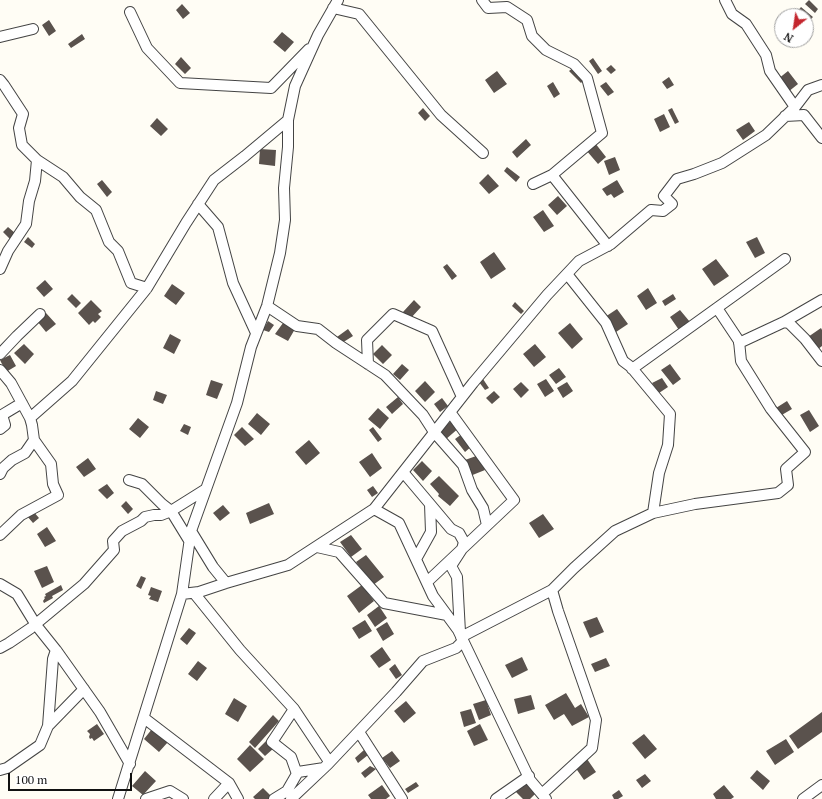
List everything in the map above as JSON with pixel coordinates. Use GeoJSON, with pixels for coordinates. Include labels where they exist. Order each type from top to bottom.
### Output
{"type":"FeatureCollection","features":[{"type":"Feature","properties":{"kind":"street"},"geometry":{"type":"LineString","coordinates":[[482,0],[488,8],[507,7],[527,20],[532,36],[546,50],[574,64],[587,78],[602,132],[552,176],[533,184]]}},
{"type":"Feature","properties":{"kind":"street"},"geometry":{"type":"LineString","coordinates":[[725,0],[732,14],[746,24],[766,55],[770,71],[794,107]]}},
{"type":"Feature","properties":{"kind":"street"},"geometry":{"type":"LineString","coordinates":[[118,799],[182,594],[192,530],[236,403],[251,347],[267,306],[280,253],[285,220],[284,188],[288,147],[288,120],[295,86],[314,43],[335,4],[359,14],[441,115],[483,153]]}},
{"type":"Feature","properties":{"kind":"street"},"geometry":{"type":"LineString","coordinates":[[130,12],[147,48],[180,83],[271,88],[314,43]]}},
{"type":"Feature","properties":{"kind":"street"},"geometry":{"type":"LineString","coordinates":[[0,37],[33,29]]}},
{"type":"Feature","properties":{"kind":"street"},"geometry":{"type":"LineString","coordinates":[[0,80],[23,114],[19,128],[22,145],[37,160],[64,177],[80,197],[96,210],[109,242],[118,251],[131,283],[147,288]]}},
{"type":"Feature","properties":{"kind":"street"},"geometry":{"type":"LineString","coordinates":[[182,594],[199,592],[288,565],[374,509],[462,397],[547,296],[579,262],[608,246],[651,210],[663,211],[672,204],[664,196],[677,179],[722,163],[766,135],[794,107],[808,90],[822,85]]}},
{"type":"Feature","properties":{"kind":"street"},"geometry":{"type":"LineString","coordinates":[[785,116],[804,114],[822,138]]}},
{"type":"Feature","properties":{"kind":"street"},"geometry":{"type":"LineString","coordinates":[[30,418],[72,381],[147,288],[214,180],[288,120]]}},
{"type":"Feature","properties":{"kind":"street"},"geometry":{"type":"LineString","coordinates":[[0,269],[8,251],[26,224],[29,201],[35,181],[37,160]]}},
{"type":"Feature","properties":{"kind":"street"},"geometry":{"type":"LineString","coordinates":[[552,176],[608,246]]}},
{"type":"Feature","properties":{"kind":"street"},"geometry":{"type":"LineString","coordinates":[[198,204],[218,227],[233,283],[256,333]]}},
{"type":"Feature","properties":{"kind":"street"},"geometry":{"type":"LineString","coordinates":[[632,369],[785,259]]}},
{"type":"Feature","properties":{"kind":"street"},"geometry":{"type":"LineString","coordinates":[[567,274],[606,323],[624,361],[670,414],[668,445],[658,473],[653,513]]}},
{"type":"Feature","properties":{"kind":"street"},"geometry":{"type":"LineString","coordinates":[[739,343],[784,322],[822,300]]}},
{"type":"Feature","properties":{"kind":"street"},"geometry":{"type":"LineString","coordinates":[[267,306],[297,326],[318,329],[336,343],[385,375],[423,415],[434,432],[463,465],[472,490],[483,508],[487,525]]}},
{"type":"Feature","properties":{"kind":"street"},"geometry":{"type":"LineString","coordinates":[[461,637],[552,590],[615,531],[653,513],[695,504],[778,493],[788,485],[786,469],[805,452],[771,409],[741,361],[739,341],[717,308]]}},
{"type":"Feature","properties":{"kind":"street"},"geometry":{"type":"LineString","coordinates":[[0,354],[40,314]]}},
{"type":"Feature","properties":{"kind":"street"},"geometry":{"type":"LineString","coordinates":[[368,364],[367,340],[393,314],[432,331],[462,397]]}},
{"type":"Feature","properties":{"kind":"street"},"geometry":{"type":"LineString","coordinates":[[784,322],[789,323],[805,338],[822,361]]}},
{"type":"Feature","properties":{"kind":"street"},"geometry":{"type":"LineString","coordinates":[[0,370],[11,383],[30,418],[34,440],[51,464],[53,484],[58,495],[21,515],[0,535]]}},
{"type":"Feature","properties":{"kind":"street"},"geometry":{"type":"LineString","coordinates":[[0,429],[5,425],[1,414],[22,402]]}},
{"type":"Feature","properties":{"kind":"street"},"geometry":{"type":"LineString","coordinates":[[427,582],[514,500],[450,412]]}},
{"type":"Feature","properties":{"kind":"street"},"geometry":{"type":"LineString","coordinates":[[0,474],[3,468],[12,460],[25,453],[34,440]]}},
{"type":"Feature","properties":{"kind":"street"},"geometry":{"type":"LineString","coordinates":[[291,799],[359,732],[423,661],[456,648],[461,637],[457,577],[451,566],[462,549],[464,542],[459,533],[450,529],[403,472]]}},
{"type":"Feature","properties":{"kind":"street"},"geometry":{"type":"LineString","coordinates":[[129,480],[142,484],[171,511],[190,542]]}},
{"type":"Feature","properties":{"kind":"street"},"geometry":{"type":"LineString","coordinates":[[0,648],[36,625],[84,584],[114,550],[113,541],[122,531],[141,521],[145,517],[161,515],[171,511],[206,489]]}},
{"type":"Feature","properties":{"kind":"street"},"geometry":{"type":"LineString","coordinates":[[416,559],[431,532],[430,504]]}},
{"type":"Feature","properties":{"kind":"street"},"geometry":{"type":"LineString","coordinates":[[374,509],[399,523],[433,596],[448,615],[461,637],[529,776],[544,796],[592,748],[596,720],[552,590]]}},
{"type":"Feature","properties":{"kind":"street"},"geometry":{"type":"LineString","coordinates":[[192,530],[213,567],[226,583]]}},
{"type":"Feature","properties":{"kind":"street"},"geometry":{"type":"LineString","coordinates":[[316,547],[339,552],[384,603],[448,615]]}},
{"type":"Feature","properties":{"kind":"street"},"geometry":{"type":"LineString","coordinates":[[0,584],[17,594],[36,625],[56,650],[100,712],[130,764]]}},
{"type":"Feature","properties":{"kind":"street"},"geometry":{"type":"LineString","coordinates":[[194,593],[240,650],[294,709],[326,764]]}},
{"type":"Feature","properties":{"kind":"street"},"geometry":{"type":"LineString","coordinates":[[0,770],[8,768],[40,745],[48,726],[53,659],[56,650]]}},
{"type":"Feature","properties":{"kind":"street"},"geometry":{"type":"LineString","coordinates":[[48,726],[84,689]]}},
{"type":"Feature","properties":{"kind":"street"},"geometry":{"type":"LineString","coordinates":[[294,709],[272,742],[291,757],[297,774]]}},
{"type":"Feature","properties":{"kind":"street"},"geometry":{"type":"LineString","coordinates":[[144,718],[229,783],[238,799]]}},
{"type":"Feature","properties":{"kind":"street"},"geometry":{"type":"LineString","coordinates":[[359,732],[402,799]]}},
{"type":"Feature","properties":{"kind":"street"},"geometry":{"type":"LineString","coordinates":[[274,799],[287,791],[298,772],[326,764]]}},
{"type":"Feature","properties":{"kind":"street"},"geometry":{"type":"LineString","coordinates":[[496,799],[529,776]]}},
{"type":"Feature","properties":{"kind":"street"},"geometry":{"type":"LineString","coordinates":[[214,799],[229,783]]}},
{"type":"Feature","properties":{"kind":"street"},"geometry":{"type":"LineString","coordinates":[[803,799],[822,785]]}},
{"type":"Feature","properties":{"kind":"street"},"geometry":{"type":"LineString","coordinates":[[146,799],[170,791],[183,799]]}},
{"type":"Feature","properties":{"kind":"building"},"geometry":{"type":"Polygon","coordinates":[[[809,0],[818,9],[815,13],[814,8],[809,8],[805,4],[809,0]]]}},
{"type":"Feature","properties":{"kind":"building"},"geometry":{"type":"Polygon","coordinates":[[[182,4],[190,13],[183,19],[176,10],[182,4]]]}},
{"type":"Feature","properties":{"kind":"building"},"geometry":{"type":"Polygon","coordinates":[[[49,20],[56,31],[49,36],[42,25],[49,20]]]}},
{"type":"Feature","properties":{"kind":"building"},"geometry":{"type":"Polygon","coordinates":[[[282,32],[294,42],[285,52],[273,42],[282,32]]]}},
{"type":"Feature","properties":{"kind":"building"},"geometry":{"type":"Polygon","coordinates":[[[82,34],[85,39],[71,48],[68,44],[82,34]]]}},
{"type":"Feature","properties":{"kind":"building"},"geometry":{"type":"Polygon","coordinates":[[[181,57],[191,68],[185,74],[175,64],[181,57]]]}},
{"type":"Feature","properties":{"kind":"building"},"geometry":{"type":"Polygon","coordinates":[[[593,58],[602,71],[598,74],[589,61],[593,58]]]}},
{"type":"Feature","properties":{"kind":"building"},"geometry":{"type":"Polygon","coordinates":[[[611,65],[616,70],[611,74],[606,69],[611,65]]]}},
{"type":"Feature","properties":{"kind":"building"},"geometry":{"type":"Polygon","coordinates":[[[574,67],[585,79],[581,83],[569,71],[574,67]]]}},
{"type":"Feature","properties":{"kind":"building"},"geometry":{"type":"Polygon","coordinates":[[[497,71],[507,84],[494,93],[485,80],[497,71]]]}},
{"type":"Feature","properties":{"kind":"building"},"geometry":{"type":"Polygon","coordinates":[[[788,71],[798,84],[788,92],[778,79],[788,71]]]}},
{"type":"Feature","properties":{"kind":"building"},"geometry":{"type":"Polygon","coordinates":[[[669,77],[674,85],[667,89],[662,82],[669,77]]]}},
{"type":"Feature","properties":{"kind":"building"},"geometry":{"type":"Polygon","coordinates":[[[553,82],[560,94],[554,98],[547,86],[553,82]]]}},
{"type":"Feature","properties":{"kind":"building"},"geometry":{"type":"Polygon","coordinates":[[[606,82],[614,92],[608,96],[600,86],[606,82]]]}},
{"type":"Feature","properties":{"kind":"building"},"geometry":{"type":"Polygon","coordinates":[[[423,108],[430,116],[425,121],[418,113],[423,108]]]}},
{"type":"Feature","properties":{"kind":"building"},"geometry":{"type":"Polygon","coordinates":[[[672,108],[679,122],[675,124],[668,110],[672,108]]]}},
{"type":"Feature","properties":{"kind":"building"},"geometry":{"type":"Polygon","coordinates":[[[664,114],[670,127],[660,132],[654,119],[664,114]]]}},
{"type":"Feature","properties":{"kind":"building"},"geometry":{"type":"Polygon","coordinates":[[[157,118],[168,129],[161,136],[150,126],[157,118]]]}},
{"type":"Feature","properties":{"kind":"building"},"geometry":{"type":"Polygon","coordinates":[[[749,122],[755,131],[743,140],[736,130],[749,122]]]}},
{"type":"Feature","properties":{"kind":"building"},"geometry":{"type":"Polygon","coordinates":[[[526,139],[531,145],[517,158],[512,152],[526,139]]]}},
{"type":"Feature","properties":{"kind":"building"},"geometry":{"type":"Polygon","coordinates":[[[595,143],[606,157],[598,164],[586,150],[595,143]]]}},
{"type":"Feature","properties":{"kind":"building"},"geometry":{"type":"Polygon","coordinates":[[[260,149],[276,150],[275,166],[259,164],[260,149]]]}},
{"type":"Feature","properties":{"kind":"building"},"geometry":{"type":"Polygon","coordinates":[[[615,157],[620,170],[609,175],[604,161],[615,157]]]}},
{"type":"Feature","properties":{"kind":"building"},"geometry":{"type":"Polygon","coordinates":[[[507,167],[520,177],[516,182],[504,171],[507,167]]]}},
{"type":"Feature","properties":{"kind":"building"},"geometry":{"type":"Polygon","coordinates":[[[488,174],[499,186],[489,194],[479,183],[488,174]]]}},
{"type":"Feature","properties":{"kind":"building"},"geometry":{"type":"Polygon","coordinates":[[[102,180],[112,192],[107,197],[97,184],[102,180]]]}},
{"type":"Feature","properties":{"kind":"building"},"geometry":{"type":"Polygon","coordinates":[[[617,180],[624,192],[614,198],[611,194],[607,196],[602,189],[617,180]]]}},
{"type":"Feature","properties":{"kind":"building"},"geometry":{"type":"Polygon","coordinates":[[[558,196],[567,206],[557,215],[548,205],[558,196]]]}},
{"type":"Feature","properties":{"kind":"building"},"geometry":{"type":"Polygon","coordinates":[[[543,210],[554,226],[544,232],[533,217],[543,210]]]}},
{"type":"Feature","properties":{"kind":"building"},"geometry":{"type":"Polygon","coordinates":[[[8,227],[15,233],[10,239],[3,232],[8,227]]]}},
{"type":"Feature","properties":{"kind":"building"},"geometry":{"type":"Polygon","coordinates":[[[28,237],[35,244],[32,248],[24,242],[28,237]]]}},
{"type":"Feature","properties":{"kind":"building"},"geometry":{"type":"Polygon","coordinates":[[[757,237],[765,253],[755,258],[746,242],[757,237]]]}},
{"type":"Feature","properties":{"kind":"building"},"geometry":{"type":"Polygon","coordinates":[[[494,252],[506,269],[491,279],[480,262],[494,252]]]}},
{"type":"Feature","properties":{"kind":"building"},"geometry":{"type":"Polygon","coordinates":[[[716,259],[729,276],[714,286],[702,269],[716,259]]]}},
{"type":"Feature","properties":{"kind":"building"},"geometry":{"type":"Polygon","coordinates":[[[447,264],[457,276],[452,280],[443,267],[447,264]]]}},
{"type":"Feature","properties":{"kind":"building"},"geometry":{"type":"Polygon","coordinates":[[[45,280],[53,289],[44,297],[36,288],[45,280]]]}},
{"type":"Feature","properties":{"kind":"building"},"geometry":{"type":"Polygon","coordinates":[[[172,284],[185,293],[176,305],[164,296],[172,284]]]}},
{"type":"Feature","properties":{"kind":"building"},"geometry":{"type":"Polygon","coordinates":[[[648,288],[657,303],[646,310],[637,296],[648,288]]]}},
{"type":"Feature","properties":{"kind":"building"},"geometry":{"type":"Polygon","coordinates":[[[72,294],[81,303],[76,308],[67,299],[72,294]]]}},
{"type":"Feature","properties":{"kind":"building"},"geometry":{"type":"Polygon","coordinates":[[[673,294],[676,299],[665,306],[662,301],[673,294]]]}},
{"type":"Feature","properties":{"kind":"building"},"geometry":{"type":"Polygon","coordinates":[[[91,300],[102,311],[98,314],[101,317],[95,323],[93,321],[89,325],[78,313],[91,300]]]}},
{"type":"Feature","properties":{"kind":"building"},"geometry":{"type":"Polygon","coordinates":[[[414,300],[421,307],[410,319],[403,312],[414,300]]]}},
{"type":"Feature","properties":{"kind":"building"},"geometry":{"type":"Polygon","coordinates":[[[515,302],[524,311],[521,314],[512,306],[515,302]]]}},
{"type":"Feature","properties":{"kind":"building"},"geometry":{"type":"Polygon","coordinates":[[[617,309],[628,324],[616,332],[605,317],[617,309]]]}},
{"type":"Feature","properties":{"kind":"building"},"geometry":{"type":"Polygon","coordinates":[[[680,310],[690,322],[679,330],[670,317],[680,310]]]}},
{"type":"Feature","properties":{"kind":"building"},"geometry":{"type":"Polygon","coordinates":[[[46,313],[56,324],[46,332],[37,321],[46,313]]]}},
{"type":"Feature","properties":{"kind":"building"},"geometry":{"type":"Polygon","coordinates":[[[268,321],[274,325],[269,332],[263,330],[268,321]]]}},
{"type":"Feature","properties":{"kind":"building"},"geometry":{"type":"Polygon","coordinates":[[[283,323],[295,329],[288,341],[275,334],[283,323]]]}},
{"type":"Feature","properties":{"kind":"building"},"geometry":{"type":"Polygon","coordinates":[[[570,323],[583,339],[572,349],[558,333],[570,323]]]}},
{"type":"Feature","properties":{"kind":"building"},"geometry":{"type":"Polygon","coordinates":[[[821,328],[822,346],[817,350],[808,337],[821,328]]]}},
{"type":"Feature","properties":{"kind":"building"},"geometry":{"type":"Polygon","coordinates":[[[348,329],[353,336],[334,348],[330,342],[348,329]]]}},
{"type":"Feature","properties":{"kind":"building"},"geometry":{"type":"Polygon","coordinates":[[[170,334],[181,340],[174,354],[163,348],[170,334]]]}},
{"type":"Feature","properties":{"kind":"building"},"geometry":{"type":"Polygon","coordinates":[[[24,344],[34,354],[25,364],[14,353],[24,344]]]}},
{"type":"Feature","properties":{"kind":"building"},"geometry":{"type":"Polygon","coordinates":[[[535,344],[546,357],[534,367],[523,354],[535,344]]]}},
{"type":"Feature","properties":{"kind":"building"},"geometry":{"type":"Polygon","coordinates":[[[382,345],[392,355],[383,364],[373,354],[382,345]]]}},
{"type":"Feature","properties":{"kind":"building"},"geometry":{"type":"Polygon","coordinates":[[[10,355],[16,366],[6,372],[0,360],[10,355]]]}},
{"type":"Feature","properties":{"kind":"building"},"geometry":{"type":"Polygon","coordinates":[[[402,364],[409,370],[400,380],[393,374],[402,364]]]}},
{"type":"Feature","properties":{"kind":"building"},"geometry":{"type":"Polygon","coordinates":[[[670,364],[681,379],[673,385],[661,370],[670,364]]]}},
{"type":"Feature","properties":{"kind":"building"},"geometry":{"type":"Polygon","coordinates":[[[559,368],[566,377],[556,384],[549,375],[559,368]]]}},
{"type":"Feature","properties":{"kind":"building"},"geometry":{"type":"Polygon","coordinates":[[[662,378],[668,387],[659,393],[652,383],[662,378]]]}},
{"type":"Feature","properties":{"kind":"building"},"geometry":{"type":"Polygon","coordinates":[[[483,379],[489,388],[485,390],[479,382],[483,379]]]}},
{"type":"Feature","properties":{"kind":"building"},"geometry":{"type":"Polygon","coordinates":[[[546,379],[554,391],[545,397],[537,384],[546,379]]]}},
{"type":"Feature","properties":{"kind":"building"},"geometry":{"type":"Polygon","coordinates":[[[211,380],[223,384],[217,399],[206,395],[211,380]]]}},
{"type":"Feature","properties":{"kind":"building"},"geometry":{"type":"Polygon","coordinates":[[[425,381],[435,392],[425,402],[415,391],[425,381]]]}},
{"type":"Feature","properties":{"kind":"building"},"geometry":{"type":"Polygon","coordinates":[[[521,382],[529,390],[521,398],[513,389],[521,382]]]}},
{"type":"Feature","properties":{"kind":"building"},"geometry":{"type":"Polygon","coordinates":[[[567,382],[573,391],[563,398],[557,388],[567,382]]]}},
{"type":"Feature","properties":{"kind":"building"},"geometry":{"type":"Polygon","coordinates":[[[156,391],[167,395],[163,404],[153,400],[156,391]]]}},
{"type":"Feature","properties":{"kind":"building"},"geometry":{"type":"Polygon","coordinates":[[[494,391],[500,397],[492,404],[486,398],[494,391]]]}},
{"type":"Feature","properties":{"kind":"building"},"geometry":{"type":"Polygon","coordinates":[[[398,397],[403,404],[392,414],[386,407],[398,397]]]}},
{"type":"Feature","properties":{"kind":"building"},"geometry":{"type":"Polygon","coordinates":[[[442,398],[448,406],[440,412],[434,404],[442,398]]]}},
{"type":"Feature","properties":{"kind":"building"},"geometry":{"type":"Polygon","coordinates":[[[787,401],[792,409],[780,416],[776,408],[787,401]]]}},
{"type":"Feature","properties":{"kind":"building"},"geometry":{"type":"Polygon","coordinates":[[[378,408],[389,418],[380,429],[368,419],[378,408]]]}},
{"type":"Feature","properties":{"kind":"building"},"geometry":{"type":"Polygon","coordinates":[[[809,410],[819,426],[810,432],[800,415],[809,410]]]}},
{"type":"Feature","properties":{"kind":"building"},"geometry":{"type":"Polygon","coordinates":[[[257,413],[270,424],[261,435],[248,424],[257,413]]]}},
{"type":"Feature","properties":{"kind":"building"},"geometry":{"type":"Polygon","coordinates":[[[138,418],[149,427],[140,438],[129,429],[138,418]]]}},
{"type":"Feature","properties":{"kind":"building"},"geometry":{"type":"Polygon","coordinates":[[[453,419],[460,427],[445,440],[438,433],[453,419]]]}},
{"type":"Feature","properties":{"kind":"building"},"geometry":{"type":"Polygon","coordinates":[[[184,424],[191,427],[188,435],[180,431],[184,424]]]}},
{"type":"Feature","properties":{"kind":"building"},"geometry":{"type":"Polygon","coordinates":[[[242,427],[254,439],[245,446],[234,435],[242,427]]]}},
{"type":"Feature","properties":{"kind":"building"},"geometry":{"type":"Polygon","coordinates":[[[373,427],[382,439],[378,442],[369,430],[373,427]]]}},
{"type":"Feature","properties":{"kind":"building"},"geometry":{"type":"Polygon","coordinates":[[[462,434],[472,446],[465,452],[455,439],[462,434]]]}},
{"type":"Feature","properties":{"kind":"building"},"geometry":{"type":"Polygon","coordinates":[[[309,440],[320,453],[306,465],[295,452],[309,440]]]}},
{"type":"Feature","properties":{"kind":"building"},"geometry":{"type":"Polygon","coordinates":[[[372,453],[382,468],[370,477],[359,462],[372,453]]]}},
{"type":"Feature","properties":{"kind":"building"},"geometry":{"type":"Polygon","coordinates":[[[479,455],[485,470],[470,476],[465,460],[479,455]]]}},
{"type":"Feature","properties":{"kind":"building"},"geometry":{"type":"Polygon","coordinates":[[[88,458],[96,469],[84,477],[76,467],[88,458]]]}},
{"type":"Feature","properties":{"kind":"building"},"geometry":{"type":"Polygon","coordinates":[[[422,461],[432,471],[423,481],[413,470],[422,461]]]}},
{"type":"Feature","properties":{"kind":"building"},"geometry":{"type":"Polygon","coordinates":[[[439,476],[459,496],[450,506],[438,496],[439,494],[430,484],[439,476]]]}},
{"type":"Feature","properties":{"kind":"building"},"geometry":{"type":"Polygon","coordinates":[[[107,484],[114,493],[107,499],[98,490],[107,484]]]}},
{"type":"Feature","properties":{"kind":"building"},"geometry":{"type":"Polygon","coordinates":[[[373,486],[378,493],[372,497],[367,490],[373,486]]]}},
{"type":"Feature","properties":{"kind":"building"},"geometry":{"type":"Polygon","coordinates":[[[126,501],[133,509],[128,514],[121,506],[126,501]]]}},
{"type":"Feature","properties":{"kind":"building"},"geometry":{"type":"Polygon","coordinates":[[[269,503],[274,514],[250,524],[246,513],[269,503]]]}},
{"type":"Feature","properties":{"kind":"building"},"geometry":{"type":"Polygon","coordinates":[[[223,505],[230,513],[220,521],[213,513],[223,505]]]}},
{"type":"Feature","properties":{"kind":"building"},"geometry":{"type":"Polygon","coordinates":[[[33,511],[39,518],[33,523],[27,516],[33,511]]]}},
{"type":"Feature","properties":{"kind":"building"},"geometry":{"type":"Polygon","coordinates":[[[543,514],[554,529],[539,538],[529,523],[543,514]]]}},
{"type":"Feature","properties":{"kind":"building"},"geometry":{"type":"Polygon","coordinates":[[[47,527],[56,541],[45,547],[37,534],[47,527]]]}},
{"type":"Feature","properties":{"kind":"building"},"geometry":{"type":"Polygon","coordinates":[[[351,535],[362,549],[351,557],[340,542],[351,535]]]}},
{"type":"Feature","properties":{"kind":"building"},"geometry":{"type":"Polygon","coordinates":[[[366,555],[384,577],[373,585],[356,562],[366,555]]]}},
{"type":"Feature","properties":{"kind":"building"},"geometry":{"type":"Polygon","coordinates":[[[47,566],[54,582],[42,588],[34,571],[47,566]]]}},
{"type":"Feature","properties":{"kind":"building"},"geometry":{"type":"Polygon","coordinates":[[[141,576],[146,578],[141,589],[136,586],[141,576]]]}},
{"type":"Feature","properties":{"kind":"building"},"geometry":{"type":"Polygon","coordinates":[[[61,585],[63,590],[52,596],[53,598],[44,603],[44,597],[46,596],[45,594],[61,585]]]}},
{"type":"Feature","properties":{"kind":"building"},"geometry":{"type":"Polygon","coordinates":[[[362,585],[374,601],[359,613],[347,596],[362,585]]]}},
{"type":"Feature","properties":{"kind":"building"},"geometry":{"type":"Polygon","coordinates":[[[151,587],[162,591],[158,602],[149,599],[151,596],[148,595],[151,587]]]}},
{"type":"Feature","properties":{"kind":"building"},"geometry":{"type":"Polygon","coordinates":[[[379,606],[387,618],[375,627],[367,615],[379,606]]]}},
{"type":"Feature","properties":{"kind":"building"},"geometry":{"type":"Polygon","coordinates":[[[597,617],[604,632],[590,638],[583,622],[597,617]]]}},
{"type":"Feature","properties":{"kind":"building"},"geometry":{"type":"Polygon","coordinates":[[[365,620],[372,631],[359,639],[352,628],[365,620]]]}},
{"type":"Feature","properties":{"kind":"building"},"geometry":{"type":"Polygon","coordinates":[[[387,622],[394,634],[383,641],[376,629],[387,622]]]}},
{"type":"Feature","properties":{"kind":"building"},"geometry":{"type":"Polygon","coordinates":[[[189,628],[196,633],[187,645],[180,639],[189,628]]]}},
{"type":"Feature","properties":{"kind":"building"},"geometry":{"type":"Polygon","coordinates":[[[382,647],[391,660],[379,668],[370,656],[382,647]]]}},
{"type":"Feature","properties":{"kind":"building"},"geometry":{"type":"Polygon","coordinates":[[[522,657],[528,670],[512,678],[505,665],[522,657]]]}},
{"type":"Feature","properties":{"kind":"building"},"geometry":{"type":"Polygon","coordinates":[[[606,658],[610,666],[595,672],[591,664],[606,658]]]}},
{"type":"Feature","properties":{"kind":"building"},"geometry":{"type":"Polygon","coordinates":[[[198,661],[207,668],[197,681],[188,674],[198,661]]]}},
{"type":"Feature","properties":{"kind":"building"},"geometry":{"type":"Polygon","coordinates":[[[395,664],[402,675],[396,679],[389,669],[395,664]]]}},
{"type":"Feature","properties":{"kind":"building"},"geometry":{"type":"Polygon","coordinates":[[[566,693],[575,708],[581,704],[589,717],[572,726],[564,714],[554,720],[545,705],[566,693]]]}},
{"type":"Feature","properties":{"kind":"building"},"geometry":{"type":"Polygon","coordinates":[[[531,695],[535,709],[518,714],[514,699],[531,695]]]}},
{"type":"Feature","properties":{"kind":"building"},"geometry":{"type":"Polygon","coordinates":[[[234,698],[247,706],[238,722],[225,714],[234,698]]]}},
{"type":"Feature","properties":{"kind":"building"},"geometry":{"type":"Polygon","coordinates":[[[486,700],[491,715],[479,720],[473,704],[486,700]]]}},
{"type":"Feature","properties":{"kind":"building"},"geometry":{"type":"Polygon","coordinates":[[[406,701],[416,713],[404,723],[394,711],[406,701]]]}},
{"type":"Feature","properties":{"kind":"building"},"geometry":{"type":"Polygon","coordinates":[[[471,709],[476,723],[464,727],[460,712],[471,709]]]}},
{"type":"Feature","properties":{"kind":"building"},"geometry":{"type":"Polygon","coordinates":[[[822,712],[822,732],[798,749],[789,736],[822,712]]]}},
{"type":"Feature","properties":{"kind":"building"},"geometry":{"type":"Polygon","coordinates":[[[273,715],[279,721],[255,748],[249,742],[273,715]]]}},
{"type":"Feature","properties":{"kind":"building"},"geometry":{"type":"Polygon","coordinates":[[[97,724],[104,734],[94,741],[92,738],[90,739],[90,734],[87,731],[97,724]]]}},
{"type":"Feature","properties":{"kind":"building"},"geometry":{"type":"Polygon","coordinates":[[[480,724],[488,740],[474,746],[467,731],[480,724]]]}},
{"type":"Feature","properties":{"kind":"building"},"geometry":{"type":"Polygon","coordinates":[[[152,729],[168,742],[159,752],[144,739],[152,729]]]}},
{"type":"Feature","properties":{"kind":"building"},"geometry":{"type":"Polygon","coordinates":[[[644,734],[657,749],[645,759],[632,743],[644,734]]]}},
{"type":"Feature","properties":{"kind":"building"},"geometry":{"type":"Polygon","coordinates":[[[786,739],[794,752],[775,765],[766,751],[786,739]]]}},
{"type":"Feature","properties":{"kind":"building"},"geometry":{"type":"Polygon","coordinates":[[[267,740],[274,748],[265,756],[258,749],[267,740]]]}},
{"type":"Feature","properties":{"kind":"building"},"geometry":{"type":"Polygon","coordinates":[[[250,745],[264,759],[250,772],[237,759],[250,745]]]}},
{"type":"Feature","properties":{"kind":"building"},"geometry":{"type":"Polygon","coordinates":[[[364,750],[368,755],[358,763],[355,758],[364,750]]]}},
{"type":"Feature","properties":{"kind":"building"},"geometry":{"type":"Polygon","coordinates":[[[392,751],[400,761],[390,768],[382,758],[392,751]]]}},
{"type":"Feature","properties":{"kind":"building"},"geometry":{"type":"Polygon","coordinates":[[[587,759],[596,772],[584,780],[575,767],[587,759]]]}},
{"type":"Feature","properties":{"kind":"building"},"geometry":{"type":"Polygon","coordinates":[[[370,766],[376,769],[365,778],[361,773],[370,766]]]}},
{"type":"Feature","properties":{"kind":"building"},"geometry":{"type":"Polygon","coordinates":[[[757,770],[770,781],[763,790],[750,778],[757,770]]]}},
{"type":"Feature","properties":{"kind":"building"},"geometry":{"type":"Polygon","coordinates":[[[145,771],[156,781],[143,795],[132,786],[145,771]]]}},
{"type":"Feature","properties":{"kind":"building"},"geometry":{"type":"Polygon","coordinates":[[[645,774],[651,781],[642,788],[636,780],[645,774]]]}},
{"type":"Feature","properties":{"kind":"building"},"geometry":{"type":"Polygon","coordinates":[[[416,782],[419,786],[408,793],[405,789],[416,782]]]}},
{"type":"Feature","properties":{"kind":"building"},"geometry":{"type":"Polygon","coordinates":[[[526,783],[536,793],[530,799],[523,799],[516,792],[526,783]]]}},
{"type":"Feature","properties":{"kind":"building"},"geometry":{"type":"Polygon","coordinates":[[[382,785],[390,796],[386,799],[371,799],[368,795],[382,785]]]}},
{"type":"Feature","properties":{"kind":"building"},"geometry":{"type":"Polygon","coordinates":[[[724,785],[734,797],[731,799],[716,799],[713,794],[724,785]]]}},
{"type":"Feature","properties":{"kind":"building"},"geometry":{"type":"Polygon","coordinates":[[[263,788],[271,796],[268,799],[255,799],[253,797],[263,788]]]}},
{"type":"Feature","properties":{"kind":"building"},"geometry":{"type":"Polygon","coordinates":[[[619,790],[623,796],[618,799],[614,799],[612,795],[619,790]]]}}]}
